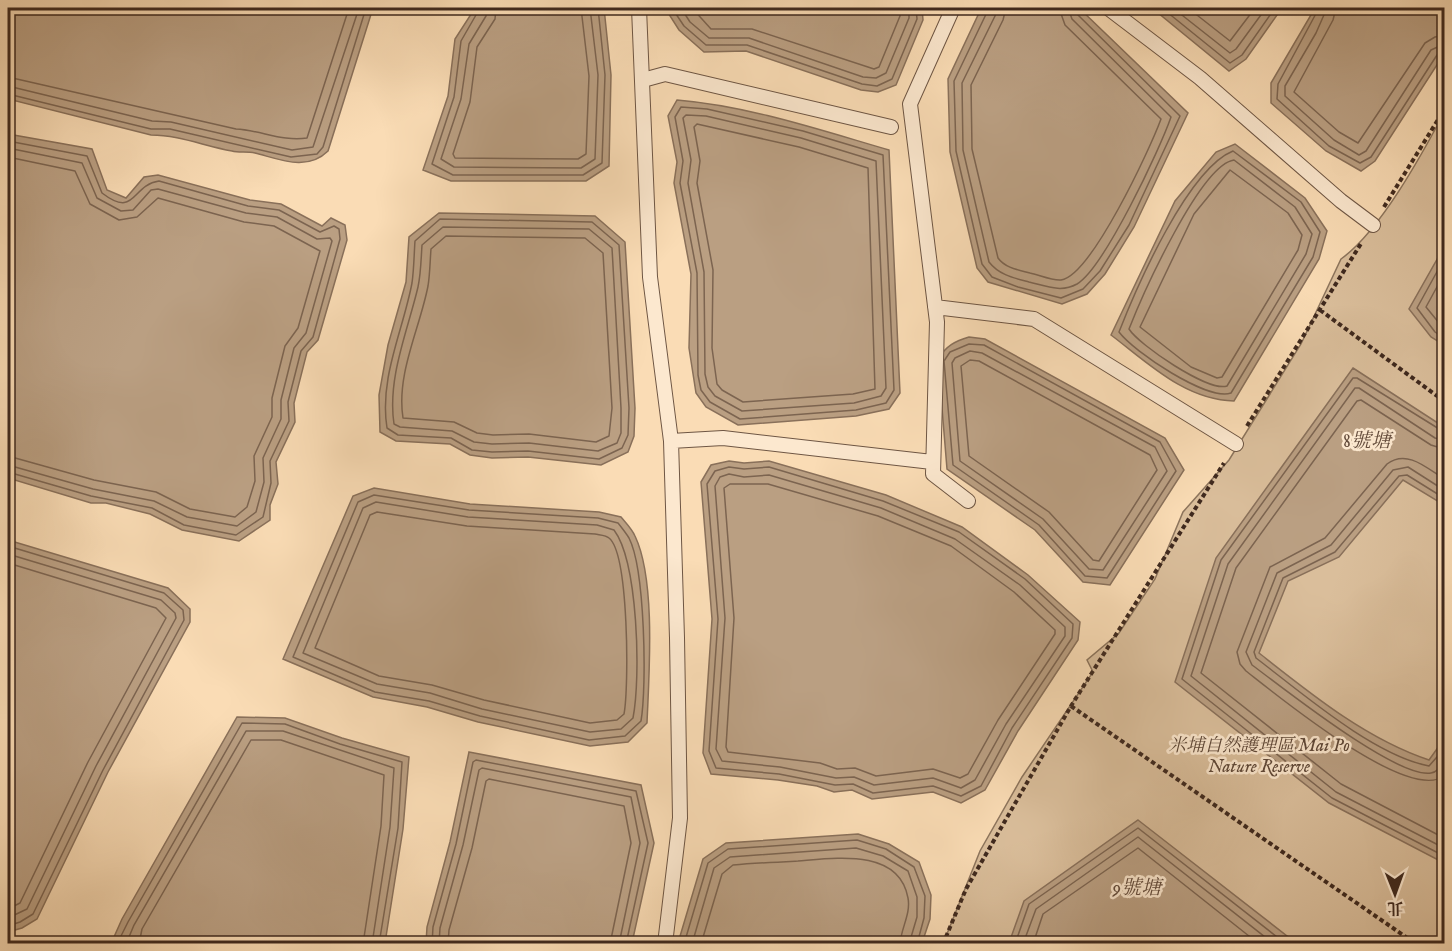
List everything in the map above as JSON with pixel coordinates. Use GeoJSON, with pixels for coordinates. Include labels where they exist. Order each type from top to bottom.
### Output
{"type":"FeatureCollection","features":[{"type":"Feature","properties":{"kind":"lane"},"geometry":{"type":"LineString","coordinates":[[639,8],[651,277],[671,441],[680,818],[665,944]]}},
{"type":"Feature","properties":{"kind":"lane"},"geometry":{"type":"LineString","coordinates":[[953,8],[910,104],[937,322],[933,474],[968,501]]}},
{"type":"Feature","properties":{"kind":"lane"},"geometry":{"type":"LineString","coordinates":[[1108,8],[1200,78],[1341,201],[1373,225]]}},
{"type":"Feature","properties":{"kind":"lane"},"geometry":{"type":"LineString","coordinates":[[643,80],[665,74],[891,127]]}},
{"type":"Feature","properties":{"kind":"lane"},"geometry":{"type":"LineString","coordinates":[[935,307],[1034,319],[1236,444]]}},
{"type":"Feature","properties":{"kind":"lane"},"geometry":{"type":"LineString","coordinates":[[671,441],[723,438],[932,462]]}},
{"type":"Feature","properties":{"kind":"path"},"geometry":{"type":"LineString","coordinates":[[943,944],[966,889],[1071,706],[1444,110]]}},
{"type":"Feature","properties":{"kind":"path"},"geometry":{"type":"LineString","coordinates":[[1320,310],[1444,401]]}},
{"type":"Feature","properties":{"kind":"path"},"geometry":{"type":"LineString","coordinates":[[1071,706],[1416,944]]}},
{"type":"Feature","properties":{"kind":"green space","name":"米埔自然護理區 Mai Po Nature Reserve"},"geometry":{"type":"Polygon","coordinates":[[[1444,113],[1444,943],[943,944],[980,851],[1022,777],[1093,672],[1087,660],[1119,633],[1155,579],[1183,512],[1229,460],[1301,344],[1341,259],[1356,246],[1385,212],[1412,171],[1444,113]]]}},
{"type":"Feature","properties":{"kind":"water"},"geometry":{"type":"Polygon","coordinates":[[[8,8],[373,8],[328,151],[311,161],[293,162],[252,152],[235,152],[172,137],[151,135],[8,99],[8,8]]]}},
{"type":"Feature","properties":{"kind":"water"},"geometry":{"type":"Polygon","coordinates":[[[475,8],[604,8],[611,75],[609,166],[586,181],[451,181],[423,170],[448,96],[455,39],[475,8]]]}},
{"type":"Feature","properties":{"kind":"water"},"geometry":{"type":"Polygon","coordinates":[[[665,8],[922,8],[923,20],[896,85],[878,92],[861,90],[746,51],[704,52],[679,30],[665,8]]]}},
{"type":"Feature","properties":{"kind":"water"},"geometry":{"type":"Polygon","coordinates":[[[986,8],[1079,8],[1188,113],[1134,227],[1105,274],[1087,294],[1062,304],[988,282],[977,268],[950,152],[948,79],[979,13],[986,8]]]}},
{"type":"Feature","properties":{"kind":"water"},"geometry":{"type":"Polygon","coordinates":[[[1152,8],[1282,8],[1246,59],[1229,71],[1152,8]]]}},
{"type":"Feature","properties":{"kind":"water"},"geometry":{"type":"Polygon","coordinates":[[[1315,8],[1444,8],[1444,54],[1375,161],[1361,171],[1326,151],[1271,103],[1271,83],[1315,8]]]}},
{"type":"Feature","properties":{"kind":"water"},"geometry":{"type":"Polygon","coordinates":[[[677,100],[758,113],[889,150],[900,393],[889,409],[856,416],[738,425],[706,407],[696,393],[689,348],[691,274],[674,183],[677,162],[668,116],[677,100]]]}},
{"type":"Feature","properties":{"kind":"water"},"geometry":{"type":"Polygon","coordinates":[[[8,134],[92,149],[107,190],[126,198],[144,177],[158,175],[250,200],[281,204],[322,226],[331,218],[345,225],[347,240],[318,340],[307,352],[294,403],[295,422],[276,462],[278,484],[270,505],[270,520],[239,541],[182,530],[150,514],[106,503],[91,503],[8,478],[8,134]]]}},
{"type":"Feature","properties":{"kind":"water"},"geometry":{"type":"Polygon","coordinates":[[[1235,144],[1305,198],[1327,231],[1319,259],[1234,401],[1216,399],[1183,387],[1153,368],[1111,335],[1175,201],[1216,152],[1235,144]]]}},
{"type":"Feature","properties":{"kind":"water"},"geometry":{"type":"Polygon","coordinates":[[[439,213],[595,216],[625,242],[635,408],[634,436],[628,452],[601,465],[528,457],[492,458],[470,455],[450,444],[396,441],[380,432],[379,395],[388,345],[406,282],[409,237],[439,213]]]}},
{"type":"Feature","properties":{"kind":"water"},"geometry":{"type":"Polygon","coordinates":[[[1444,247],[1444,345],[1431,337],[1409,309],[1444,247]]]}},
{"type":"Feature","properties":{"kind":"water"},"geometry":{"type":"Polygon","coordinates":[[[969,337],[985,339],[1165,438],[1184,470],[1110,585],[1083,582],[1035,530],[947,469],[938,359],[951,345],[969,337]]]}},
{"type":"Feature","properties":{"kind":"water","name":"8號塘"},"geometry":{"type":"Polygon","coordinates":[[[1353,368],[1444,427],[1444,505],[1403,480],[1339,557],[1288,581],[1259,653],[1361,728],[1406,751],[1429,760],[1444,739],[1444,863],[1329,803],[1175,682],[1216,558],[1353,368]]]}},
{"type":"Feature","properties":{"kind":"water"},"geometry":{"type":"Polygon","coordinates":[[[729,461],[744,463],[769,461],[886,495],[962,527],[1028,575],[1080,622],[1078,640],[1018,731],[985,790],[961,803],[933,792],[872,799],[852,790],[834,792],[817,786],[778,780],[711,774],[703,753],[712,619],[701,482],[711,465],[729,461]]]}},
{"type":"Feature","properties":{"kind":"water"},"geometry":{"type":"Polygon","coordinates":[[[374,488],[470,504],[599,512],[621,517],[635,536],[642,555],[646,577],[650,628],[647,723],[628,742],[590,746],[478,722],[427,707],[373,697],[283,659],[353,496],[374,488]]]}},
{"type":"Feature","properties":{"kind":"water"},"geometry":{"type":"Polygon","coordinates":[[[8,540],[168,588],[190,609],[190,622],[108,772],[37,919],[22,928],[8,932],[8,540]]]}},
{"type":"Feature","properties":{"kind":"water"},"geometry":{"type":"Polygon","coordinates":[[[237,717],[285,718],[342,738],[409,757],[403,829],[385,943],[117,943],[114,937],[122,919],[237,717]]]}},
{"type":"Feature","properties":{"kind":"water"},"geometry":{"type":"Polygon","coordinates":[[[469,752],[641,785],[654,843],[632,943],[426,943],[427,927],[450,842],[469,752]]]}},
{"type":"Feature","properties":{"kind":"water","name":"9號塘"},"geometry":{"type":"Polygon","coordinates":[[[1138,820],[1296,943],[1009,943],[1024,901],[1138,820]]]}},
{"type":"Feature","properties":{"kind":"water"},"geometry":{"type":"Polygon","coordinates":[[[858,834],[889,844],[919,862],[931,895],[930,919],[922,943],[678,943],[703,859],[726,843],[858,834]]]}}]}
